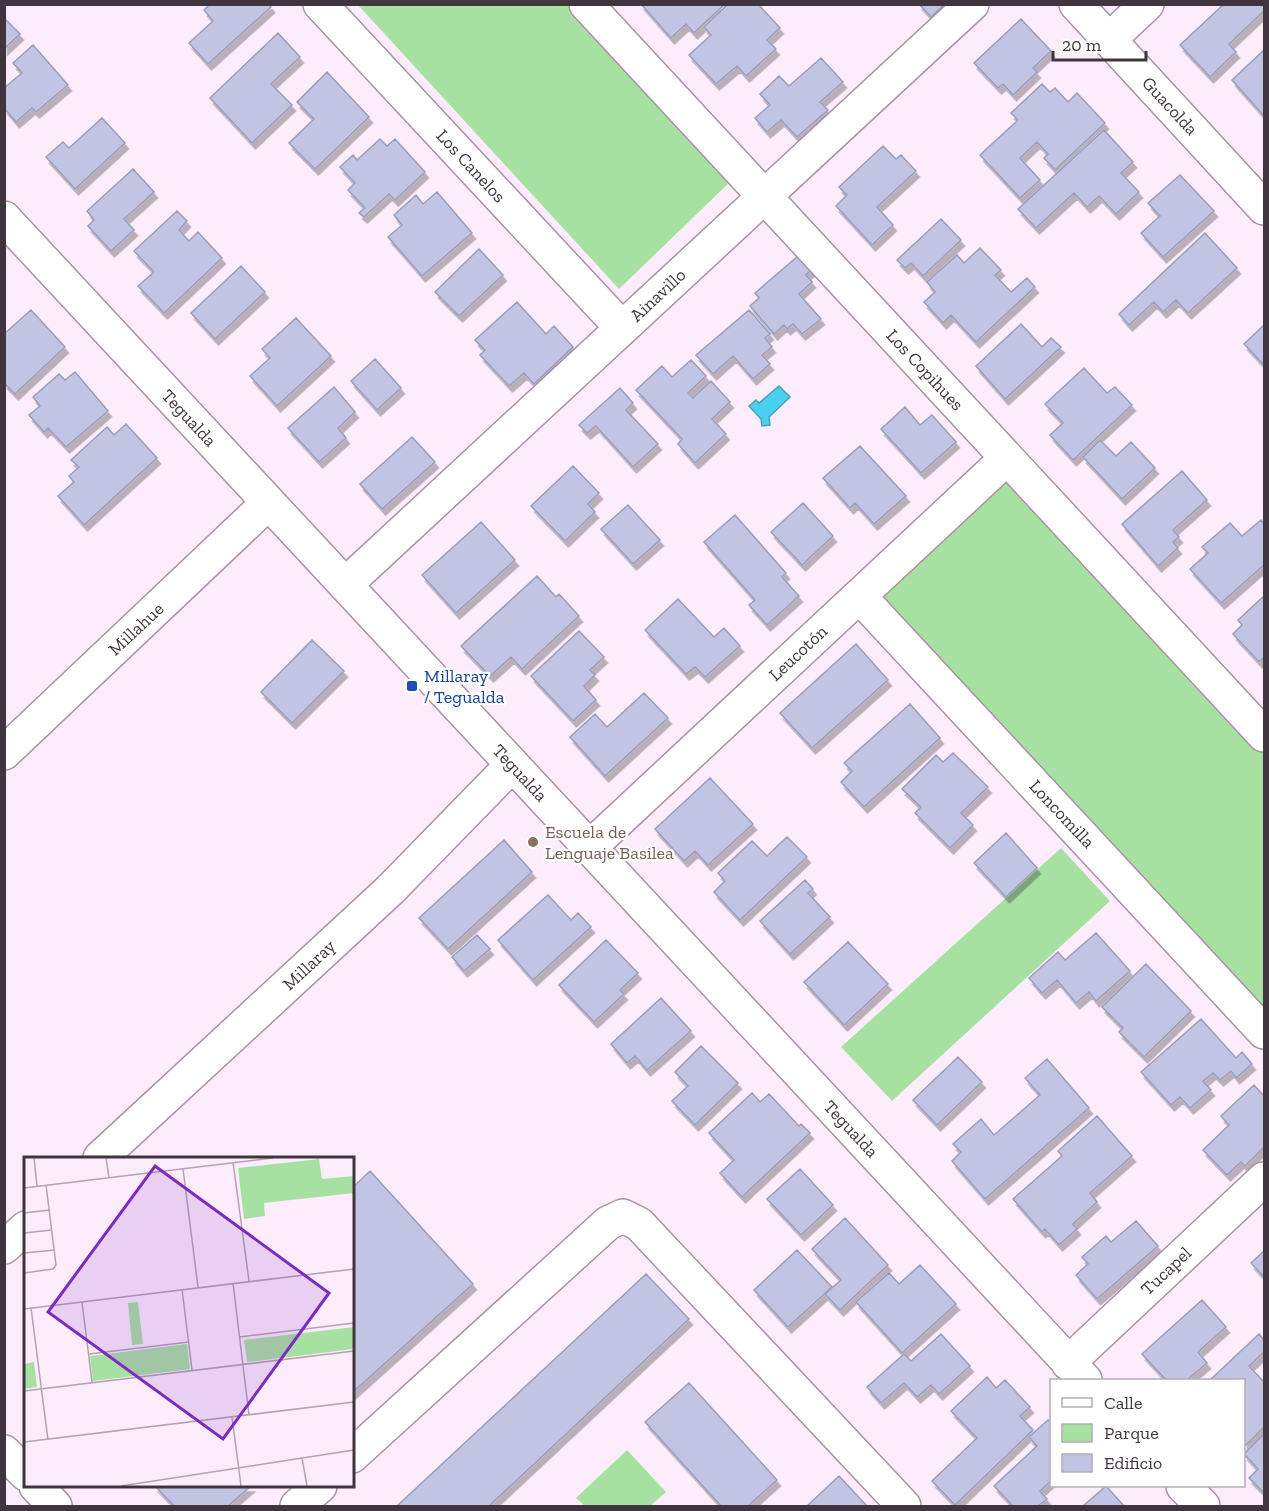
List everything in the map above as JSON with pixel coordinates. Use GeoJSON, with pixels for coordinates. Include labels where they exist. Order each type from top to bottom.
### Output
{"type":"FeatureCollection","features":[{"type":"Feature","properties":{"kind":"street","name":"Los Canelos"},"geometry":{"type":"LineString","coordinates":[[320,4],[622,328]]}},
{"type":"Feature","properties":{"kind":"street","name":"Los Copihues"},"geometry":{"type":"LineString","coordinates":[[586,4],[1264,735]]}},
{"type":"Feature","properties":{"kind":"street","name":"Ainavillo"},"geometry":{"type":"LineString","coordinates":[[345,585],[972,4]]}},
{"type":"Feature","properties":{"kind":"street","name":"Guacolda"},"geometry":{"type":"LineString","coordinates":[[1076,4],[1264,208]]}},
{"type":"Feature","properties":{"kind":"street"},"geometry":{"type":"LineString","coordinates":[[1109,40],[1147,4]]}},
{"type":"Feature","properties":{"kind":"street","name":"Tegualda"},"geometry":{"type":"LineString","coordinates":[[4,218],[1077,1372]]}},
{"type":"Feature","properties":{"kind":"street","name":"Leucotón"},"geometry":{"type":"LineString","coordinates":[[589,848],[1007,458]]}},
{"type":"Feature","properties":{"kind":"street","name":"Millahue"},"geometry":{"type":"LineString","coordinates":[[4,753],[268,503]]}},
{"type":"Feature","properties":{"kind":"street","name":"Loncomilla"},"geometry":{"type":"LineString","coordinates":[[859,596],[1264,1032]]}},
{"type":"Feature","properties":{"kind":"street","name":"Millaray"},"geometry":{"type":"LineString","coordinates":[[101,1157],[390,890],[512,765]]}},
{"type":"Feature","properties":{"kind":"street","name":"Tucapel"},"geometry":{"type":"LineString","coordinates":[[1077,1372],[1264,1179]]}},
{"type":"Feature","properties":{"kind":"street"},"geometry":{"type":"LineString","coordinates":[[354,1454],[608,1223],[623,1216],[639,1224],[904,1506]]}},
{"type":"Feature","properties":{"kind":"street"},"geometry":{"type":"LineString","coordinates":[[4,1247],[24,1230]]}},
{"type":"Feature","properties":{"kind":"street"},"geometry":{"type":"LineString","coordinates":[[4,1452],[24,1472]]}},
{"type":"Feature","properties":{"kind":"street"},"geometry":{"type":"LineString","coordinates":[[38,1487],[55,1506]]}},
{"type":"Feature","properties":{"kind":"street"},"geometry":{"type":"LineString","coordinates":[[297,1506],[318,1487]]}},
{"type":"Feature","properties":{"kind":"street"},"geometry":{"type":"LineString","coordinates":[[1185,1487],[1203,1506]]}},
{"type":"Feature","properties":{"kind":"green space"},"geometry":{"type":"Polygon","coordinates":[[[358,5],[568,5],[731,181],[619,289],[358,5]]]}},
{"type":"Feature","properties":{"kind":"green space"},"geometry":{"type":"Polygon","coordinates":[[[1007,479],[1264,754],[1264,1010],[879,599],[1007,479]]]}},
{"type":"Feature","properties":{"kind":"green space"},"geometry":{"type":"Polygon","coordinates":[[[1061,848],[1110,901],[892,1101],[841,1047],[1061,848]]]}},
{"type":"Feature","properties":{"kind":"green space"},"geometry":{"type":"Polygon","coordinates":[[[627,1450],[666,1492],[650,1506],[585,1506],[576,1498],[627,1450]]]}},
{"type":"Feature","properties":{"kind":"water"},"geometry":{"type":"Polygon","coordinates":[[[779,386],[790,397],[769,417],[770,425],[762,426],[761,419],[749,406],[756,400],[759,403],[779,386]]]}},
{"type":"Feature","properties":{"kind":"building"},"geometry":{"type":"Polygon","coordinates":[[[210,4],[269,4],[271,7],[208,64],[189,43],[213,21],[204,10],[210,4]]]}},
{"type":"Feature","properties":{"kind":"building"},"geometry":{"type":"Polygon","coordinates":[[[641,4],[725,4],[694,33],[686,24],[671,38],[641,4]]]}},
{"type":"Feature","properties":{"kind":"building"},"geometry":{"type":"Polygon","coordinates":[[[728,4],[758,4],[780,28],[767,40],[776,49],[746,76],[737,66],[716,84],[689,55],[711,35],[704,27],[728,4]]]}},
{"type":"Feature","properties":{"kind":"building"},"geometry":{"type":"Polygon","coordinates":[[[919,4],[945,4],[931,17],[919,4]]]}},
{"type":"Feature","properties":{"kind":"building"},"geometry":{"type":"Polygon","coordinates":[[[1224,4],[1264,4],[1264,11],[1229,44],[1236,52],[1210,77],[1180,45],[1224,4]]]}},
{"type":"Feature","properties":{"kind":"building"},"geometry":{"type":"Polygon","coordinates":[[[4,18],[20,34],[4,49],[4,18]]]}},
{"type":"Feature","properties":{"kind":"building"},"geometry":{"type":"Polygon","coordinates":[[[1021,19],[1051,51],[1033,68],[1037,72],[1013,95],[1003,84],[998,88],[974,63],[1021,19]]]}},
{"type":"Feature","properties":{"kind":"building"},"geometry":{"type":"Polygon","coordinates":[[[278,33],[300,57],[271,84],[292,105],[252,143],[210,98],[278,33]]]}},
{"type":"Feature","properties":{"kind":"building"},"geometry":{"type":"Polygon","coordinates":[[[33,45],[68,85],[36,112],[32,108],[16,122],[4,108],[4,88],[22,73],[13,63],[33,45]]]}},
{"type":"Feature","properties":{"kind":"building"},"geometry":{"type":"Polygon","coordinates":[[[1264,50],[1264,116],[1232,80],[1264,50]]]}},
{"type":"Feature","properties":{"kind":"building"},"geometry":{"type":"Polygon","coordinates":[[[821,58],[843,82],[820,102],[828,110],[797,137],[781,120],[767,132],[755,118],[770,105],[760,94],[779,76],[789,86],[821,58]]]}},
{"type":"Feature","properties":{"kind":"building"},"geometry":{"type":"Polygon","coordinates":[[[327,72],[369,117],[315,169],[289,143],[314,119],[297,102],[327,72]]]}},
{"type":"Feature","properties":{"kind":"building"},"geometry":{"type":"Polygon","coordinates":[[[1042,84],[1050,92],[1055,88],[1068,102],[1077,93],[1105,123],[1055,170],[1044,158],[1048,154],[1037,142],[1020,158],[1040,180],[1020,198],[980,155],[1018,120],[1011,113],[1042,84]]]}},
{"type":"Feature","properties":{"kind":"building"},"geometry":{"type":"Polygon","coordinates":[[[102,118],[125,143],[75,189],[46,157],[63,142],[69,148],[102,118]]]}},
{"type":"Feature","properties":{"kind":"building"},"geometry":{"type":"Polygon","coordinates":[[[1104,130],[1133,162],[1121,173],[1139,192],[1116,214],[1099,196],[1087,207],[1074,193],[1036,228],[1018,209],[1104,130]]]}},
{"type":"Feature","properties":{"kind":"building"},"geometry":{"type":"Polygon","coordinates":[[[380,139],[387,146],[395,139],[425,172],[395,200],[389,194],[364,217],[359,213],[365,208],[348,190],[355,183],[340,167],[353,155],[357,160],[380,139]]]}},
{"type":"Feature","properties":{"kind":"building"},"geometry":{"type":"Polygon","coordinates":[[[883,146],[896,159],[901,155],[916,171],[877,207],[893,225],[872,245],[836,206],[847,195],[839,187],[883,146]]]}},
{"type":"Feature","properties":{"kind":"building"},"geometry":{"type":"Polygon","coordinates":[[[133,169],[154,192],[124,219],[134,230],[111,251],[88,226],[94,220],[87,211],[133,169]]]}},
{"type":"Feature","properties":{"kind":"building"},"geometry":{"type":"Polygon","coordinates":[[[1180,175],[1214,211],[1163,257],[1141,233],[1160,216],[1148,203],[1180,175]]]}},
{"type":"Feature","properties":{"kind":"building"},"geometry":{"type":"Polygon","coordinates":[[[437,192],[472,233],[422,276],[388,237],[402,225],[394,215],[416,195],[423,204],[437,192]]]}},
{"type":"Feature","properties":{"kind":"building"},"geometry":{"type":"Polygon","coordinates":[[[177,211],[187,221],[179,230],[189,241],[198,232],[222,258],[164,313],[138,286],[154,272],[134,251],[177,211]]]}},
{"type":"Feature","properties":{"kind":"building"},"geometry":{"type":"Polygon","coordinates":[[[941,219],[961,240],[923,276],[911,263],[905,268],[897,260],[941,219]]]}},
{"type":"Feature","properties":{"kind":"building"},"geometry":{"type":"Polygon","coordinates":[[[1205,233],[1237,268],[1188,313],[1176,300],[1163,312],[1154,302],[1129,325],[1119,314],[1205,233]]]}},
{"type":"Feature","properties":{"kind":"building"},"geometry":{"type":"Polygon","coordinates":[[[980,248],[1001,270],[995,275],[1011,292],[1027,278],[1035,287],[976,342],[951,315],[943,323],[924,302],[935,292],[927,282],[957,255],[964,263],[980,248]]]}},
{"type":"Feature","properties":{"kind":"building"},"geometry":{"type":"Polygon","coordinates":[[[479,249],[503,275],[459,316],[435,292],[479,249]]]}},
{"type":"Feature","properties":{"kind":"building"},"geometry":{"type":"Polygon","coordinates":[[[798,256],[811,270],[806,275],[812,282],[799,294],[821,319],[802,334],[793,324],[787,329],[784,325],[774,334],[750,306],[759,298],[755,293],[798,256]]]}},
{"type":"Feature","properties":{"kind":"building"},"geometry":{"type":"Polygon","coordinates":[[[241,266],[265,292],[215,339],[191,313],[241,266]]]}},
{"type":"Feature","properties":{"kind":"building"},"geometry":{"type":"Polygon","coordinates":[[[517,302],[546,334],[554,326],[573,347],[534,384],[524,373],[509,386],[480,355],[485,350],[475,340],[517,302]]]}},
{"type":"Feature","properties":{"kind":"building"},"geometry":{"type":"Polygon","coordinates":[[[31,310],[65,347],[15,394],[4,383],[4,334],[31,310]]]}},
{"type":"Feature","properties":{"kind":"building"},"geometry":{"type":"Polygon","coordinates":[[[749,310],[770,334],[765,338],[772,347],[762,355],[770,364],[753,379],[733,356],[713,374],[696,355],[749,310]]]}},
{"type":"Feature","properties":{"kind":"building"},"geometry":{"type":"Polygon","coordinates":[[[296,318],[331,356],[277,406],[250,376],[270,358],[262,349],[296,318]]]}},
{"type":"Feature","properties":{"kind":"building"},"geometry":{"type":"Polygon","coordinates":[[[1021,324],[1042,347],[1051,338],[1061,347],[1005,399],[976,366],[1021,324]]]}},
{"type":"Feature","properties":{"kind":"building"},"geometry":{"type":"Polygon","coordinates":[[[1264,325],[1264,365],[1244,344],[1264,325]]]}},
{"type":"Feature","properties":{"kind":"building"},"geometry":{"type":"Polygon","coordinates":[[[375,359],[401,388],[377,410],[351,381],[375,359]]]}},
{"type":"Feature","properties":{"kind":"building"},"geometry":{"type":"Polygon","coordinates":[[[691,360],[706,376],[688,393],[693,398],[711,381],[730,402],[712,419],[726,434],[695,463],[678,444],[682,439],[636,390],[662,366],[672,377],[691,360]]]}},
{"type":"Feature","properties":{"kind":"building"},"geometry":{"type":"Polygon","coordinates":[[[1084,368],[1107,393],[1115,387],[1132,405],[1073,460],[1050,435],[1063,423],[1045,404],[1084,368]]]}},
{"type":"Feature","properties":{"kind":"building"},"geometry":{"type":"Polygon","coordinates":[[[75,372],[108,411],[66,447],[48,428],[44,432],[29,415],[40,406],[33,397],[59,374],[65,380],[75,372]]]}},
{"type":"Feature","properties":{"kind":"building"},"geometry":{"type":"Polygon","coordinates":[[[334,387],[355,412],[338,428],[346,438],[319,462],[288,428],[334,387]]]}},
{"type":"Feature","properties":{"kind":"building"},"geometry":{"type":"Polygon","coordinates":[[[620,388],[633,403],[626,410],[658,444],[633,467],[596,426],[587,433],[579,425],[620,388]]]}},
{"type":"Feature","properties":{"kind":"building"},"geometry":{"type":"Polygon","coordinates":[[[905,407],[920,425],[932,415],[956,442],[921,473],[881,429],[905,407]]]}},
{"type":"Feature","properties":{"kind":"building"},"geometry":{"type":"Polygon","coordinates":[[[126,424],[157,458],[84,525],[58,496],[74,482],[69,476],[79,467],[71,460],[107,427],[114,435],[126,424]]]}},
{"type":"Feature","properties":{"kind":"building"},"geometry":{"type":"Polygon","coordinates":[[[412,437],[435,462],[382,509],[360,484],[412,437]]]}},
{"type":"Feature","properties":{"kind":"building"},"geometry":{"type":"Polygon","coordinates":[[[1100,440],[1116,456],[1131,442],[1155,468],[1122,499],[1083,457],[1100,440]]]}},
{"type":"Feature","properties":{"kind":"building"},"geometry":{"type":"Polygon","coordinates":[[[860,446],[906,496],[874,524],[855,503],[850,508],[823,478],[860,446]]]}},
{"type":"Feature","properties":{"kind":"building"},"geometry":{"type":"Polygon","coordinates":[[[573,466],[599,493],[588,504],[595,512],[565,541],[531,506],[573,466]]]}},
{"type":"Feature","properties":{"kind":"building"},"geometry":{"type":"Polygon","coordinates":[[[1182,471],[1207,500],[1173,530],[1179,537],[1173,542],[1178,548],[1158,566],[1122,524],[1182,471]]]}},
{"type":"Feature","properties":{"kind":"building"},"geometry":{"type":"Polygon","coordinates":[[[803,503],[833,536],[802,565],[771,532],[803,503]]]}},
{"type":"Feature","properties":{"kind":"building"},"geometry":{"type":"Polygon","coordinates":[[[628,505],[660,540],[633,564],[601,529],[628,505]]]}},
{"type":"Feature","properties":{"kind":"building"},"geometry":{"type":"Polygon","coordinates":[[[735,515],[786,573],[782,577],[799,596],[767,625],[749,605],[755,600],[704,542],[735,515]]]}},
{"type":"Feature","properties":{"kind":"building"},"geometry":{"type":"Polygon","coordinates":[[[1261,520],[1264,524],[1264,565],[1221,603],[1190,569],[1208,553],[1202,547],[1230,523],[1242,536],[1261,520]]]}},
{"type":"Feature","properties":{"kind":"building"},"geometry":{"type":"Polygon","coordinates":[[[481,522],[515,560],[456,613],[422,575],[481,522]]]}},
{"type":"Feature","properties":{"kind":"building"},"geometry":{"type":"Polygon","coordinates":[[[537,576],[556,597],[559,594],[579,616],[522,669],[511,657],[490,676],[461,646],[537,576]]]}},
{"type":"Feature","properties":{"kind":"building"},"geometry":{"type":"Polygon","coordinates":[[[1264,596],[1264,657],[1259,662],[1233,634],[1242,625],[1238,620],[1264,596]]]}},
{"type":"Feature","properties":{"kind":"building"},"geometry":{"type":"Polygon","coordinates":[[[678,599],[714,637],[724,628],[740,646],[705,677],[695,667],[686,674],[645,630],[678,599]]]}},
{"type":"Feature","properties":{"kind":"building"},"geometry":{"type":"Polygon","coordinates":[[[579,631],[604,657],[590,670],[595,675],[584,686],[596,700],[573,721],[531,676],[579,631]]]}},
{"type":"Feature","properties":{"kind":"building"},"geometry":{"type":"Polygon","coordinates":[[[312,640],[344,671],[292,723],[261,692],[312,640]]]}},
{"type":"Feature","properties":{"kind":"building"},"geometry":{"type":"Polygon","coordinates":[[[856,644],[888,680],[812,748],[780,713],[856,644]]]}},
{"type":"Feature","properties":{"kind":"building"},"geometry":{"type":"Polygon","coordinates":[[[644,693],[668,718],[605,776],[570,737],[595,714],[607,727],[644,693]]]}},
{"type":"Feature","properties":{"kind":"building"},"geometry":{"type":"Polygon","coordinates":[[[910,704],[940,738],[864,807],[841,782],[852,771],[844,763],[910,704]]]}},
{"type":"Feature","properties":{"kind":"building"},"geometry":{"type":"Polygon","coordinates":[[[953,753],[988,787],[961,813],[973,825],[950,848],[915,813],[921,807],[902,789],[936,755],[943,762],[953,753]]]}},
{"type":"Feature","properties":{"kind":"building"},"geometry":{"type":"Polygon","coordinates":[[[710,778],[753,824],[708,865],[695,851],[684,861],[655,829],[710,778]]]}},
{"type":"Feature","properties":{"kind":"building"},"geometry":{"type":"Polygon","coordinates":[[[1006,833],[1037,868],[1006,897],[974,863],[1006,833]]]}},
{"type":"Feature","properties":{"kind":"building"},"geometry":{"type":"Polygon","coordinates":[[[787,837],[807,857],[740,920],[714,892],[725,881],[718,873],[752,841],[767,856],[787,837]]]}},
{"type":"Feature","properties":{"kind":"building"},"geometry":{"type":"Polygon","coordinates":[[[504,840],[532,872],[448,949],[419,918],[504,840]]]}},
{"type":"Feature","properties":{"kind":"building"},"geometry":{"type":"Polygon","coordinates":[[[805,880],[813,889],[808,893],[830,917],[790,954],[760,921],[805,880]]]}},
{"type":"Feature","properties":{"kind":"building"},"geometry":{"type":"Polygon","coordinates":[[[548,895],[571,920],[578,913],[591,927],[533,980],[498,940],[548,895]]]}},
{"type":"Feature","properties":{"kind":"building"},"geometry":{"type":"Polygon","coordinates":[[[1096,933],[1130,971],[1096,1001],[1089,992],[1076,1003],[1057,980],[1042,993],[1029,978],[1058,952],[1065,960],[1096,933]]]}},
{"type":"Feature","properties":{"kind":"building"},"geometry":{"type":"Polygon","coordinates":[[[477,935],[490,949],[464,971],[452,957],[477,935]]]}},
{"type":"Feature","properties":{"kind":"building"},"geometry":{"type":"Polygon","coordinates":[[[606,940],[638,973],[620,990],[624,994],[594,1022],[559,985],[606,940]]]}},
{"type":"Feature","properties":{"kind":"building"},"geometry":{"type":"Polygon","coordinates":[[[848,942],[888,984],[844,1025],[804,982],[848,942]]]}},
{"type":"Feature","properties":{"kind":"building"},"geometry":{"type":"Polygon","coordinates":[[[1146,964],[1191,1011],[1144,1057],[1119,1032],[1123,1028],[1102,1007],[1146,964]]]}},
{"type":"Feature","properties":{"kind":"building"},"geometry":{"type":"Polygon","coordinates":[[[661,998],[691,1031],[647,1070],[635,1056],[627,1063],[611,1044],[661,998]]]}},
{"type":"Feature","properties":{"kind":"building"},"geometry":{"type":"Polygon","coordinates":[[[1201,1019],[1236,1058],[1242,1052],[1252,1064],[1236,1078],[1231,1071],[1220,1080],[1213,1073],[1203,1081],[1211,1090],[1190,1108],[1180,1097],[1171,1105],[1141,1072],[1201,1019]]]}},
{"type":"Feature","properties":{"kind":"building"},"geometry":{"type":"Polygon","coordinates":[[[701,1046],[738,1083],[695,1125],[672,1101],[688,1086],[675,1072],[701,1046]]]}},
{"type":"Feature","properties":{"kind":"building"},"geometry":{"type":"Polygon","coordinates":[[[958,1057],[982,1082],[937,1125],[913,1100],[958,1057]]]}},
{"type":"Feature","properties":{"kind":"building"},"geometry":{"type":"Polygon","coordinates":[[[1047,1059],[1089,1108],[985,1199],[952,1161],[961,1152],[953,1144],[981,1119],[994,1135],[1040,1095],[1025,1078],[1047,1059]]]}},
{"type":"Feature","properties":{"kind":"building"},"geometry":{"type":"Polygon","coordinates":[[[1254,1085],[1264,1096],[1264,1147],[1245,1166],[1241,1162],[1227,1175],[1203,1150],[1229,1125],[1221,1116],[1254,1085]]]}},
{"type":"Feature","properties":{"kind":"building"},"geometry":{"type":"Polygon","coordinates":[[[752,1093],[760,1102],[769,1094],[799,1126],[801,1124],[810,1133],[742,1197],[720,1173],[734,1160],[709,1133],[752,1093]]]}},
{"type":"Feature","properties":{"kind":"building"},"geometry":{"type":"Polygon","coordinates":[[[1097,1116],[1132,1156],[1090,1193],[1097,1202],[1073,1224],[1077,1229],[1059,1245],[1045,1229],[1042,1232],[1013,1199],[1062,1156],[1058,1151],[1097,1116]]]}},
{"type":"Feature","properties":{"kind":"building"},"geometry":{"type":"Polygon","coordinates":[[[800,1169],[833,1205],[801,1235],[767,1199],[800,1169]]]}},
{"type":"Feature","properties":{"kind":"building"},"geometry":{"type":"Polygon","coordinates":[[[370,1171],[473,1284],[354,1391],[354,1186],[370,1171]]]}},
{"type":"Feature","properties":{"kind":"building"},"geometry":{"type":"Polygon","coordinates":[[[845,1218],[888,1265],[840,1310],[825,1294],[841,1280],[812,1249],[845,1218]]]}},
{"type":"Feature","properties":{"kind":"building"},"geometry":{"type":"Polygon","coordinates":[[[1136,1221],[1158,1246],[1097,1299],[1076,1275],[1088,1264],[1082,1257],[1106,1236],[1111,1242],[1136,1221]]]}},
{"type":"Feature","properties":{"kind":"building"},"geometry":{"type":"Polygon","coordinates":[[[797,1250],[832,1287],[788,1327],[754,1290],[797,1250]]]}},
{"type":"Feature","properties":{"kind":"building"},"geometry":{"type":"Polygon","coordinates":[[[1264,1251],[1264,1277],[1251,1263],[1264,1251]]]}},
{"type":"Feature","properties":{"kind":"building"},"geometry":{"type":"Polygon","coordinates":[[[920,1265],[956,1304],[902,1353],[856,1302],[889,1273],[899,1284],[920,1265]]]}},
{"type":"Feature","properties":{"kind":"building"},"geometry":{"type":"Polygon","coordinates":[[[646,1274],[689,1319],[489,1506],[397,1506],[646,1274]]]}},
{"type":"Feature","properties":{"kind":"building"},"geometry":{"type":"Polygon","coordinates":[[[1202,1300],[1226,1327],[1198,1352],[1207,1363],[1188,1379],[1165,1379],[1142,1354],[1202,1300]]]}},
{"type":"Feature","properties":{"kind":"building"},"geometry":{"type":"Polygon","coordinates":[[[941,1334],[970,1366],[939,1394],[931,1385],[917,1397],[904,1383],[881,1403],[867,1387],[904,1354],[911,1361],[941,1334]]]}},
{"type":"Feature","properties":{"kind":"building"},"geometry":{"type":"Polygon","coordinates":[[[1259,1334],[1264,1340],[1264,1352],[1249,1366],[1264,1382],[1264,1427],[1245,1446],[1245,1379],[1211,1379],[1259,1334]]]}},
{"type":"Feature","properties":{"kind":"building"},"geometry":{"type":"Polygon","coordinates":[[[987,1377],[996,1388],[1005,1380],[1030,1407],[1020,1416],[1033,1430],[955,1505],[932,1481],[977,1438],[951,1411],[987,1377]]]}},
{"type":"Feature","properties":{"kind":"building"},"geometry":{"type":"Polygon","coordinates":[[[689,1383],[777,1480],[748,1506],[721,1506],[645,1422],[689,1383]]]}},
{"type":"Feature","properties":{"kind":"building"},"geometry":{"type":"Polygon","coordinates":[[[1048,1420],[1050,1422],[1050,1482],[1040,1491],[1047,1499],[1038,1506],[1013,1506],[994,1486],[1037,1446],[1029,1437],[1048,1420]]]}},
{"type":"Feature","properties":{"kind":"building"},"geometry":{"type":"Polygon","coordinates":[[[1264,1434],[1264,1493],[1249,1478],[1258,1469],[1245,1453],[1264,1434]]]}},
{"type":"Feature","properties":{"kind":"building"},"geometry":{"type":"Polygon","coordinates":[[[839,1476],[867,1506],[807,1506],[839,1476]]]}},
{"type":"Feature","properties":{"kind":"building"},"geometry":{"type":"Polygon","coordinates":[[[156,1487],[250,1487],[228,1506],[174,1506],[156,1487]]]}},
{"type":"Feature","properties":{"kind":"building"},"geometry":{"type":"Polygon","coordinates":[[[1107,1487],[1124,1506],[1083,1506],[1107,1487]]]}},
{"type":"Feature","properties":{"kind":"place","name":"Millaray / Tegualda"},"geometry":{"type":"Point","coordinates":[412,686]}},
{"type":"Feature","properties":{"kind":"place","name":"Escuela de Lenguaje Basilea"},"geometry":{"type":"Point","coordinates":[533,842]}}]}
